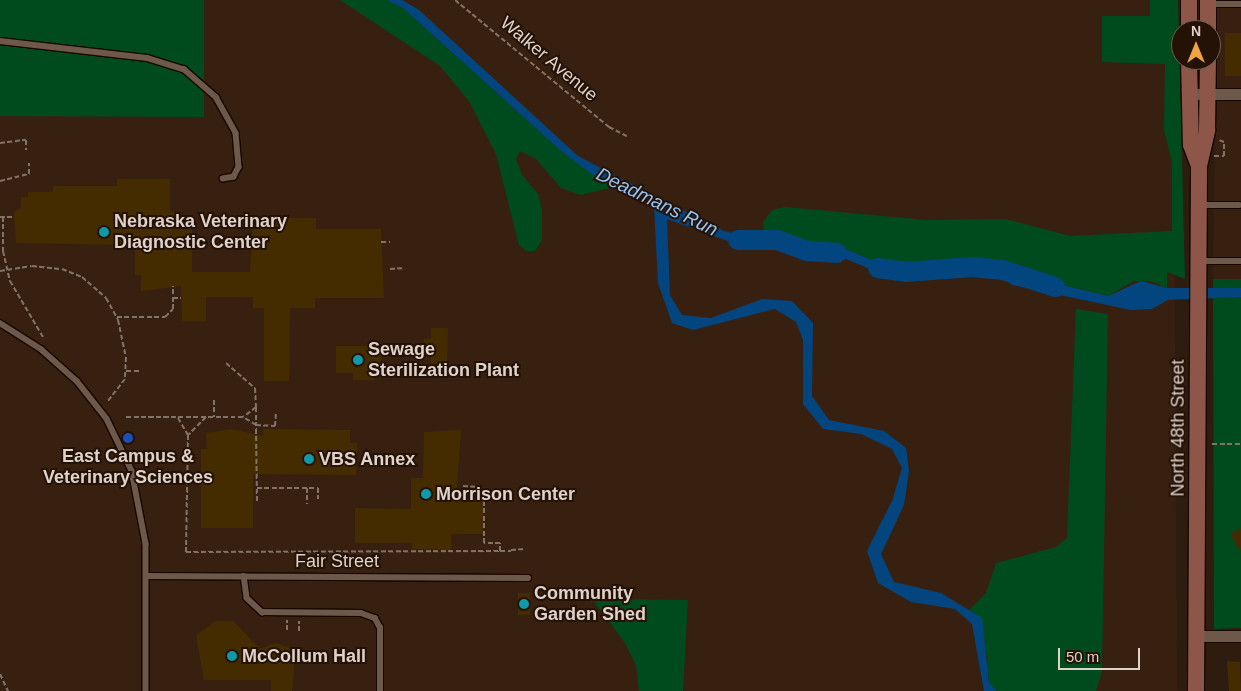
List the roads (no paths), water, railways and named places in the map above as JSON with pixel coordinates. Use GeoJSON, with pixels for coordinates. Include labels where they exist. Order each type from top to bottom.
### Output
{"type":"FeatureCollection","features":[{"type":"Feature","properties":{"kind":"main road"},"geometry":{"type":"LineString","coordinates":[[1189,0],[1189,20]]}},
{"type":"Feature","properties":{"kind":"main road"},"geometry":{"type":"LineString","coordinates":[[1208,2],[1208,20]]}},
{"type":"Feature","properties":{"kind":"main road","name":"North 48th Street"},"geometry":{"type":"LineString","coordinates":[[1189,70],[1191,145],[1199,166]]}},
{"type":"Feature","properties":{"kind":"main road","name":"North 48th Street"},"geometry":{"type":"LineString","coordinates":[[1196,691],[1199,166],[1206,145],[1208,70]]}},
{"type":"Feature","properties":{"kind":"street"},"geometry":{"type":"LineString","coordinates":[[1189,94],[1241,94]]}},
{"type":"Feature","properties":{"kind":"street"},"geometry":{"type":"LineString","coordinates":[[1197,636],[1241,636]]}},
{"type":"Feature","properties":{"kind":"lane"},"geometry":{"type":"LineString","coordinates":[[1208,2],[1241,4]]}},
{"type":"Feature","properties":{"kind":"lane"},"geometry":{"type":"LineString","coordinates":[[0,41],[148,58],[184,68],[216,97],[236,133],[239,166],[234,178],[223,179]]}},
{"type":"Feature","properties":{"kind":"lane"},"geometry":{"type":"LineString","coordinates":[[1199,205],[1239,205]]}},
{"type":"Feature","properties":{"kind":"lane"},"geometry":{"type":"LineString","coordinates":[[1199,261],[1241,261]]}},
{"type":"Feature","properties":{"kind":"lane"},"geometry":{"type":"LineString","coordinates":[[0,323],[60,364],[107,419],[126,456],[139,497],[146,576],[146,691]]}},
{"type":"Feature","properties":{"kind":"lane","name":"Fair Street"},"geometry":{"type":"LineString","coordinates":[[146,576],[528,578]]}},
{"type":"Feature","properties":{"kind":"lane"},"geometry":{"type":"LineString","coordinates":[[244,576],[247,598],[256,609],[375,618],[380,627],[380,691]]}},
{"type":"Feature","properties":{"kind":"water"},"geometry":{"type":"Polygon","coordinates":[[[387,0],[402,0],[419,10],[578,156],[724,231],[765,240],[836,245],[888,267],[995,263],[1021,281],[1038,279],[1108,296],[1141,281],[1167,288],[1241,288],[1241,297],[1168,300],[1152,309],[1131,310],[1012,285],[995,272],[882,274],[834,254],[736,244],[667,219],[670,295],[682,315],[711,318],[762,299],[792,301],[813,323],[812,396],[829,420],[884,431],[906,448],[909,471],[904,505],[881,554],[894,582],[941,593],[982,618],[989,683],[997,691],[984,691],[972,624],[955,609],[911,602],[878,583],[867,551],[892,501],[902,468],[892,449],[861,434],[823,429],[803,404],[803,340],[796,322],[775,309],[693,330],[672,323],[658,283],[654,207],[593,175],[561,151],[403,8],[387,0]]]}},
{"type":"Feature","properties":{"kind":"waterway","name":"Deadmans Run"},"geometry":{"type":"LineString","coordinates":[[738,240],[777,240],[808,251],[837,253]]}},
{"type":"Feature","properties":{"kind":"waterway","name":"Deadmans Run"},"geometry":{"type":"LineString","coordinates":[[878,268],[905,272],[973,267],[1003,270],[1055,287]]}},
{"type":"Feature","properties":{"kind":"waterway"},"geometry":{"type":"LineString","coordinates":[[872,543],[883,520]]}},
{"type":"Feature","properties":{"kind":"place","name":"Nebraska Veterinary Diagnostic Center"},"geometry":{"type":"Point","coordinates":[104,232]}},
{"type":"Feature","properties":{"kind":"place","name":"Sewage Sterilization Plant"},"geometry":{"type":"Point","coordinates":[358,360]}},
{"type":"Feature","properties":{"kind":"place","name":"East Campus & Veterinary Sciences"},"geometry":{"type":"Point","coordinates":[128,438]}},
{"type":"Feature","properties":{"kind":"place","name":"VBS Annex"},"geometry":{"type":"Point","coordinates":[309,459]}},
{"type":"Feature","properties":{"kind":"place","name":"Morrison Center"},"geometry":{"type":"Point","coordinates":[426,494]}},
{"type":"Feature","properties":{"kind":"place","name":"Community Garden Shed"},"geometry":{"type":"Point","coordinates":[524,604]}},
{"type":"Feature","properties":{"kind":"place","name":"McCollum Hall"},"geometry":{"type":"Point","coordinates":[232,656]}}]}
